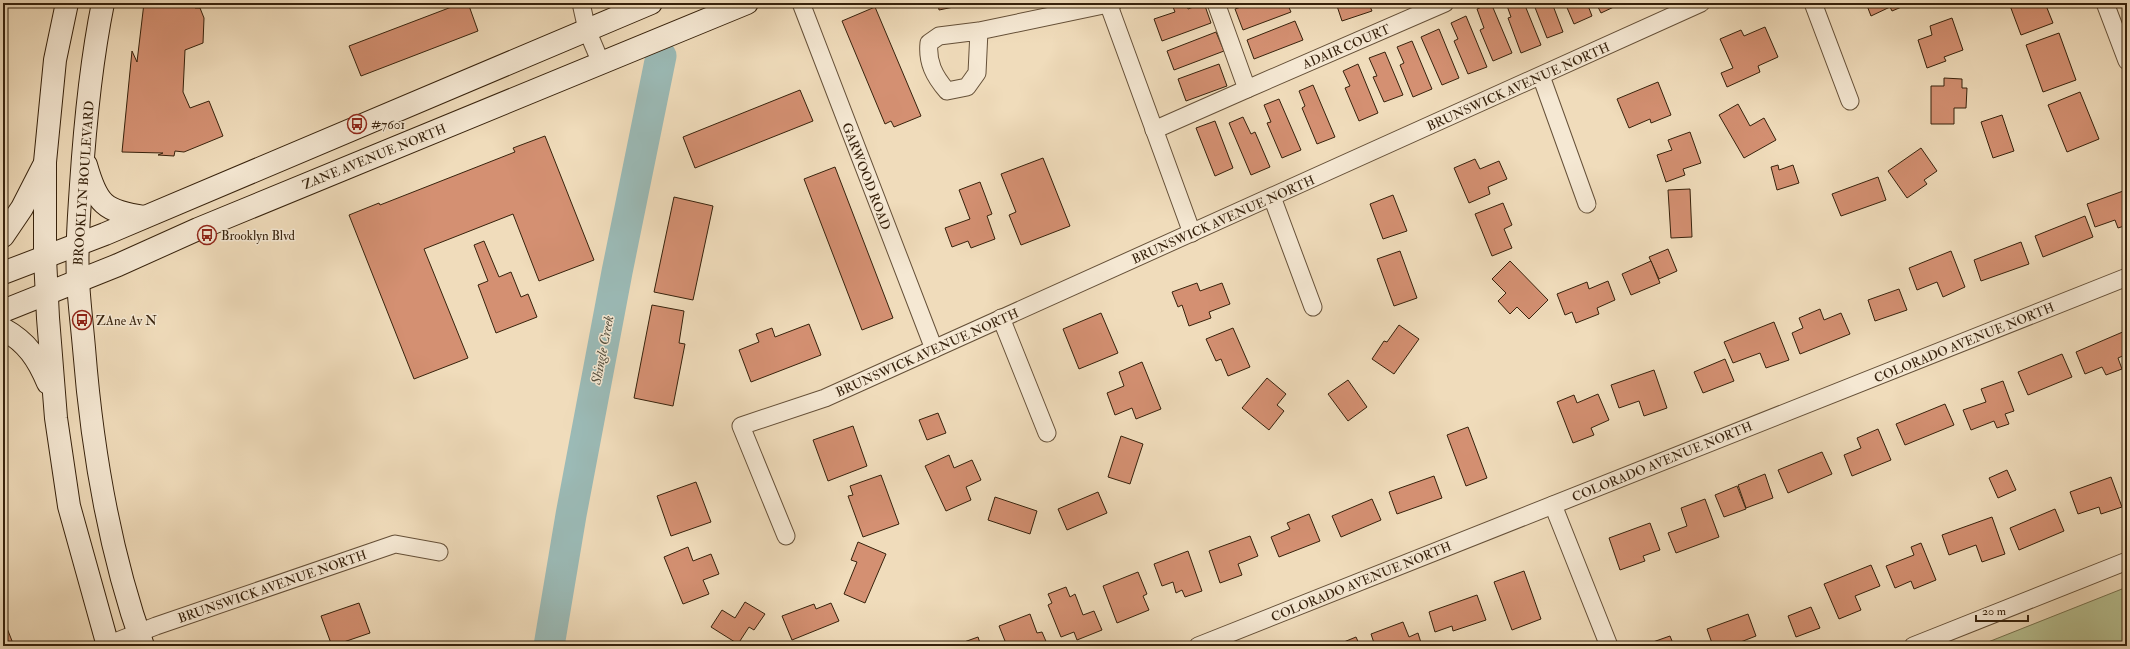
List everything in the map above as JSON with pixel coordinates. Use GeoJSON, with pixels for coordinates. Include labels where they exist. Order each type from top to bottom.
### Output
{"type":"FeatureCollection","features":[{"type":"Feature","properties":{"kind":"main road"},"geometry":{"type":"LineString","coordinates":[[67,3],[56,60],[45,162],[45,258],[47,293],[54,396],[69,506],[108,646]]}},
{"type":"Feature","properties":{"kind":"main road","name":"BROOKLYN BOULEVARD"},"geometry":{"type":"LineString","coordinates":[[103,3],[90,89],[83,154],[77,245],[78,281],[88,406],[94,449],[116,554],[141,639]]}},
{"type":"Feature","properties":{"kind":"main road","name":"ZANE AVENUE NORTH"},"geometry":{"type":"LineString","coordinates":[[3,311],[747,3]]}},
{"type":"Feature","properties":{"kind":"main road"},"geometry":{"type":"LineString","coordinates":[[3,273],[77,245],[650,4]]}},
{"type":"Feature","properties":{"kind":"main road"},"geometry":{"type":"LineString","coordinates":[[83,154],[92,187],[105,206],[119,213],[144,217]]}},
{"type":"Feature","properties":{"kind":"main road"},"geometry":{"type":"LineString","coordinates":[[3,236],[22,208],[45,162]]}},
{"type":"Feature","properties":{"kind":"main road"},"geometry":{"type":"LineString","coordinates":[[3,329],[16,336],[38,359],[54,396]]}},
{"type":"Feature","properties":{"kind":"street"},"geometry":{"type":"LineString","coordinates":[[581,3],[587,30],[601,63]]}},
{"type":"Feature","properties":{"kind":"street","name":"GARWOOD ROAD"},"geometry":{"type":"LineString","coordinates":[[801,3],[934,349]]}},
{"type":"Feature","properties":{"kind":"street"},"geometry":{"type":"LineString","coordinates":[[1216,3],[1247,89]]}},
{"type":"Feature","properties":{"kind":"street","name":"ADAIR COURT"},"geometry":{"type":"LineString","coordinates":[[1154,130],[1247,89],[1417,9],[1445,3]]}},
{"type":"Feature","properties":{"kind":"street","name":"BRUNSWICK AVENUE NORTH"},"geometry":{"type":"LineString","coordinates":[[786,536],[741,426],[825,398],[1541,76],[1682,7],[1701,3]]}},
{"type":"Feature","properties":{"kind":"street"},"geometry":{"type":"LineString","coordinates":[[1813,3],[1850,101]]}},
{"type":"Feature","properties":{"kind":"street"},"geometry":{"type":"LineString","coordinates":[[2104,3],[2127,61]]}},
{"type":"Feature","properties":{"kind":"street"},"geometry":{"type":"LineString","coordinates":[[979,31],[1110,4],[1192,233]]}},
{"type":"Feature","properties":{"kind":"street"},"geometry":{"type":"LineString","coordinates":[[1541,76],[1587,204]]}},
{"type":"Feature","properties":{"kind":"street"},"geometry":{"type":"LineString","coordinates":[[1272,198],[1313,307]]}},
{"type":"Feature","properties":{"kind":"street","name":"COLORADO AVENUE NORTH"},"geometry":{"type":"LineString","coordinates":[[1198,646],[2127,277]]}},
{"type":"Feature","properties":{"kind":"street"},"geometry":{"type":"LineString","coordinates":[[1001,318],[1047,433]]}},
{"type":"Feature","properties":{"kind":"street"},"geometry":{"type":"LineString","coordinates":[[1553,504],[1608,646]]}},
{"type":"Feature","properties":{"kind":"street","name":"BRUNSWICK AVENUE NORTH"},"geometry":{"type":"LineString","coordinates":[[108,646],[141,639],[395,544],[440,552]]}},
{"type":"Feature","properties":{"kind":"street"},"geometry":{"type":"LineString","coordinates":[[1913,646],[2127,561]]}},
{"type":"Feature","properties":{"kind":"green space"},"geometry":{"type":"Polygon","coordinates":[[[2127,587],[2127,646],[1978,646],[2127,587]]]}},
{"type":"Feature","properties":{"kind":"building"},"geometry":{"type":"Polygon","coordinates":[[[144,3],[196,3],[195,8],[200,8],[204,18],[203,43],[185,50],[183,92],[190,108],[209,101],[223,136],[184,152],[175,151],[174,156],[158,155],[163,153],[122,152],[132,51],[137,62],[144,3]]]}},
{"type":"Feature","properties":{"kind":"building"},"geometry":{"type":"Polygon","coordinates":[[[462,3],[468,3],[478,31],[361,76],[349,46],[462,3]]]}},
{"type":"Feature","properties":{"kind":"building"},"geometry":{"type":"Polygon","coordinates":[[[938,3],[973,3],[939,10],[938,3]]]}},
{"type":"Feature","properties":{"kind":"building"},"geometry":{"type":"Polygon","coordinates":[[[1186,3],[1188,9],[1204,3],[1211,23],[1162,41],[1154,19],[1175,12],[1173,7],[1186,3]]]}},
{"type":"Feature","properties":{"kind":"building"},"geometry":{"type":"Polygon","coordinates":[[[1253,3],[1287,3],[1291,12],[1243,30],[1235,9],[1253,3]]]}},
{"type":"Feature","properties":{"kind":"building"},"geometry":{"type":"Polygon","coordinates":[[[1336,3],[1373,3],[1369,4],[1372,11],[1342,21],[1336,3]]]}},
{"type":"Feature","properties":{"kind":"building"},"geometry":{"type":"Polygon","coordinates":[[[1491,3],[1512,53],[1493,61],[1480,30],[1484,28],[1477,9],[1491,3]]]}},
{"type":"Feature","properties":{"kind":"building"},"geometry":{"type":"Polygon","coordinates":[[[1506,3],[1524,3],[1541,45],[1521,53],[1508,18],[1511,17],[1506,3]]]}},
{"type":"Feature","properties":{"kind":"building"},"geometry":{"type":"Polygon","coordinates":[[[1537,3],[1552,3],[1563,32],[1547,38],[1534,5],[1537,3]]]}},
{"type":"Feature","properties":{"kind":"building"},"geometry":{"type":"Polygon","coordinates":[[[1565,3],[1587,3],[1592,16],[1574,24],[1565,3]]]}},
{"type":"Feature","properties":{"kind":"building"},"geometry":{"type":"Polygon","coordinates":[[[1596,3],[1617,3],[1618,5],[1601,13],[1596,3]]]}},
{"type":"Feature","properties":{"kind":"building"},"geometry":{"type":"Polygon","coordinates":[[[1866,3],[1911,3],[1892,11],[1890,7],[1871,16],[1866,3]]]}},
{"type":"Feature","properties":{"kind":"building"},"geometry":{"type":"Polygon","coordinates":[[[2009,3],[2045,3],[2053,23],[2021,35],[2009,3]]]}},
{"type":"Feature","properties":{"kind":"building"},"geometry":{"type":"Polygon","coordinates":[[[875,7],[921,116],[894,127],[891,121],[885,124],[842,21],[875,7]]]}},
{"type":"Feature","properties":{"kind":"building"},"geometry":{"type":"Polygon","coordinates":[[[1466,16],[1487,67],[1468,74],[1454,41],[1458,39],[1451,23],[1466,16]]]}},
{"type":"Feature","properties":{"kind":"building"},"geometry":{"type":"Polygon","coordinates":[[[1952,18],[1963,50],[1944,57],[1946,61],[1927,68],[1918,40],[1932,35],[1930,26],[1952,18]]]}},
{"type":"Feature","properties":{"kind":"building"},"geometry":{"type":"Polygon","coordinates":[[[1295,21],[1303,40],[1254,59],[1247,40],[1295,21]]]}},
{"type":"Feature","properties":{"kind":"building"},"geometry":{"type":"Polygon","coordinates":[[[1765,27],[1778,57],[1758,66],[1760,72],[1727,87],[1721,73],[1733,68],[1720,39],[1741,30],[1744,36],[1765,27]]]}},
{"type":"Feature","properties":{"kind":"building"},"geometry":{"type":"Polygon","coordinates":[[[1439,29],[1459,78],[1442,85],[1421,37],[1439,29]]]}},
{"type":"Feature","properties":{"kind":"building"},"geometry":{"type":"Polygon","coordinates":[[[1216,32],[1224,51],[1174,70],[1167,51],[1216,32]]]}},
{"type":"Feature","properties":{"kind":"building"},"geometry":{"type":"Polygon","coordinates":[[[2059,33],[2076,80],[2043,92],[2026,45],[2059,33]]]}},
{"type":"Feature","properties":{"kind":"building"},"geometry":{"type":"Polygon","coordinates":[[[1412,41],[1432,89],[1413,97],[1400,65],[1404,63],[1397,47],[1412,41]]]}},
{"type":"Feature","properties":{"kind":"building"},"geometry":{"type":"Polygon","coordinates":[[[1385,52],[1403,95],[1384,102],[1373,77],[1377,76],[1369,58],[1385,52]]]}},
{"type":"Feature","properties":{"kind":"building"},"geometry":{"type":"Polygon","coordinates":[[[1219,64],[1227,86],[1186,101],[1178,79],[1219,64]]]}},
{"type":"Feature","properties":{"kind":"building"},"geometry":{"type":"Polygon","coordinates":[[[1358,64],[1378,113],[1359,121],[1345,88],[1350,86],[1343,71],[1358,64]]]}},
{"type":"Feature","properties":{"kind":"building"},"geometry":{"type":"Polygon","coordinates":[[[1944,78],[1962,79],[1962,88],[1967,88],[1966,108],[1954,108],[1954,124],[1931,124],[1931,86],[1944,86],[1944,78]]]}},
{"type":"Feature","properties":{"kind":"building"},"geometry":{"type":"Polygon","coordinates":[[[1658,82],[1671,115],[1651,123],[1650,119],[1629,128],[1617,99],[1658,82]]]}},
{"type":"Feature","properties":{"kind":"building"},"geometry":{"type":"Polygon","coordinates":[[[1313,85],[1335,137],[1317,144],[1302,108],[1305,106],[1299,91],[1313,85]]]}},
{"type":"Feature","properties":{"kind":"building"},"geometry":{"type":"Polygon","coordinates":[[[800,90],[813,121],[695,168],[683,137],[800,90]]]}},
{"type":"Feature","properties":{"kind":"building"},"geometry":{"type":"Polygon","coordinates":[[[2080,92],[2099,139],[2067,152],[2048,105],[2080,92]]]}},
{"type":"Feature","properties":{"kind":"building"},"geometry":{"type":"Polygon","coordinates":[[[1279,99],[1301,150],[1282,158],[1267,123],[1271,122],[1264,105],[1279,99]]]}},
{"type":"Feature","properties":{"kind":"building"},"geometry":{"type":"Polygon","coordinates":[[[1738,104],[1750,126],[1764,118],[1776,140],[1744,158],[1719,115],[1738,104]]]}},
{"type":"Feature","properties":{"kind":"building"},"geometry":{"type":"Polygon","coordinates":[[[2002,115],[2014,151],[1993,158],[1981,122],[2002,115]]]}},
{"type":"Feature","properties":{"kind":"building"},"geometry":{"type":"Polygon","coordinates":[[[1243,117],[1251,134],[1255,132],[1270,167],[1251,175],[1229,123],[1243,117]]]}},
{"type":"Feature","properties":{"kind":"building"},"geometry":{"type":"Polygon","coordinates":[[[1215,121],[1233,168],[1215,176],[1196,128],[1215,121]]]}},
{"type":"Feature","properties":{"kind":"building"},"geometry":{"type":"Polygon","coordinates":[[[1690,132],[1701,163],[1683,169],[1685,175],[1666,182],[1657,155],[1672,150],[1668,140],[1690,132]]]}},
{"type":"Feature","properties":{"kind":"building"},"geometry":{"type":"Polygon","coordinates":[[[545,136],[594,260],[539,281],[513,214],[424,249],[468,358],[414,379],[349,215],[379,203],[380,205],[515,152],[513,148],[545,136]]]}},
{"type":"Feature","properties":{"kind":"building"},"geometry":{"type":"Polygon","coordinates":[[[1921,148],[1937,171],[1924,180],[1927,184],[1907,198],[1888,171],[1921,148]]]}},
{"type":"Feature","properties":{"kind":"building"},"geometry":{"type":"Polygon","coordinates":[[[1043,158],[1070,226],[1021,245],[1009,215],[1016,212],[1001,174],[1043,158]]]}},
{"type":"Feature","properties":{"kind":"building"},"geometry":{"type":"Polygon","coordinates":[[[1475,159],[1480,169],[1499,161],[1507,179],[1488,187],[1490,194],[1469,203],[1454,168],[1475,159]]]}},
{"type":"Feature","properties":{"kind":"building"},"geometry":{"type":"Polygon","coordinates":[[[1778,165],[1779,170],[1793,165],[1799,183],[1777,190],[1771,167],[1778,165]]]}},
{"type":"Feature","properties":{"kind":"building"},"geometry":{"type":"Polygon","coordinates":[[[835,167],[893,318],[862,330],[804,179],[835,167]]]}},
{"type":"Feature","properties":{"kind":"building"},"geometry":{"type":"Polygon","coordinates":[[[1878,177],[1886,200],[1841,216],[1832,194],[1878,177]]]}},
{"type":"Feature","properties":{"kind":"building"},"geometry":{"type":"Polygon","coordinates":[[[980,182],[992,214],[987,216],[995,239],[971,248],[968,241],[952,247],[945,228],[970,219],[959,190],[980,182]]]}},
{"type":"Feature","properties":{"kind":"building"},"geometry":{"type":"Polygon","coordinates":[[[1690,189],[1692,237],[1671,238],[1668,190],[1690,189]]]}},
{"type":"Feature","properties":{"kind":"building"},"geometry":{"type":"Polygon","coordinates":[[[2126,190],[2127,225],[2118,228],[2115,220],[2095,227],[2087,204],[2126,190]]]}},
{"type":"Feature","properties":{"kind":"building"},"geometry":{"type":"Polygon","coordinates":[[[1393,195],[1407,231],[1383,239],[1370,204],[1393,195]]]}},
{"type":"Feature","properties":{"kind":"building"},"geometry":{"type":"Polygon","coordinates":[[[674,197],[713,206],[693,300],[654,292],[674,197]]]}},
{"type":"Feature","properties":{"kind":"building"},"geometry":{"type":"Polygon","coordinates":[[[1503,203],[1512,225],[1504,229],[1512,248],[1492,256],[1475,214],[1503,203]]]}},
{"type":"Feature","properties":{"kind":"building"},"geometry":{"type":"Polygon","coordinates":[[[2085,216],[2093,237],[2043,257],[2035,236],[2085,216]]]}},
{"type":"Feature","properties":{"kind":"building"},"geometry":{"type":"Polygon","coordinates":[[[484,241],[499,277],[511,272],[521,297],[528,294],[537,317],[496,333],[478,285],[488,281],[474,245],[484,241]]]}},
{"type":"Feature","properties":{"kind":"building"},"geometry":{"type":"Polygon","coordinates":[[[2021,242],[2029,264],[1981,281],[1974,260],[2021,242]]]}},
{"type":"Feature","properties":{"kind":"building"},"geometry":{"type":"Polygon","coordinates":[[[1668,249],[1677,271],[1659,279],[1649,257],[1668,249]]]}},
{"type":"Feature","properties":{"kind":"building"},"geometry":{"type":"Polygon","coordinates":[[[1400,251],[1417,298],[1394,306],[1377,259],[1400,251]]]}},
{"type":"Feature","properties":{"kind":"building"},"geometry":{"type":"Polygon","coordinates":[[[1951,251],[1965,287],[1943,297],[1937,282],[1917,290],[1909,268],[1951,251]]]}},
{"type":"Feature","properties":{"kind":"building"},"geometry":{"type":"Polygon","coordinates":[[[1510,261],[1548,300],[1529,319],[1517,307],[1510,314],[1498,301],[1506,293],[1492,279],[1510,261]]]}},
{"type":"Feature","properties":{"kind":"building"},"geometry":{"type":"Polygon","coordinates":[[[1651,261],[1660,283],[1631,295],[1622,274],[1651,261]]]}},
{"type":"Feature","properties":{"kind":"building"},"geometry":{"type":"Polygon","coordinates":[[[1608,281],[1615,300],[1597,308],[1599,314],[1576,323],[1572,312],[1565,315],[1557,294],[1587,282],[1589,289],[1608,281]]]}},
{"type":"Feature","properties":{"kind":"building"},"geometry":{"type":"Polygon","coordinates":[[[1197,283],[1200,291],[1222,283],[1230,304],[1209,312],[1211,318],[1189,326],[1182,305],[1178,307],[1172,292],[1197,283]]]}},
{"type":"Feature","properties":{"kind":"building"},"geometry":{"type":"Polygon","coordinates":[[[1899,289],[1907,310],[1875,321],[1868,300],[1899,289]]]}},
{"type":"Feature","properties":{"kind":"building"},"geometry":{"type":"Polygon","coordinates":[[[652,305],[684,311],[679,343],[685,344],[673,406],[634,398],[652,305]]]}},
{"type":"Feature","properties":{"kind":"building"},"geometry":{"type":"Polygon","coordinates":[[[1820,309],[1824,320],[1841,313],[1850,334],[1800,354],[1792,333],[1803,328],[1799,318],[1820,309]]]}},
{"type":"Feature","properties":{"kind":"building"},"geometry":{"type":"Polygon","coordinates":[[[1101,313],[1118,353],[1079,369],[1063,329],[1101,313]]]}},
{"type":"Feature","properties":{"kind":"building"},"geometry":{"type":"Polygon","coordinates":[[[1774,322],[1789,360],[1766,368],[1760,353],[1733,363],[1724,342],[1774,322]]]}},
{"type":"Feature","properties":{"kind":"building"},"geometry":{"type":"Polygon","coordinates":[[[809,324],[821,355],[751,382],[739,350],[759,342],[756,334],[772,328],[775,337],[809,324]]]}},
{"type":"Feature","properties":{"kind":"building"},"geometry":{"type":"Polygon","coordinates":[[[1399,325],[1419,339],[1394,374],[1372,359],[1384,341],[1387,342],[1399,325]]]}},
{"type":"Feature","properties":{"kind":"building"},"geometry":{"type":"Polygon","coordinates":[[[1233,328],[1250,367],[1228,376],[1221,359],[1216,361],[1206,339],[1233,328]]]}},
{"type":"Feature","properties":{"kind":"building"},"geometry":{"type":"Polygon","coordinates":[[[2125,331],[2127,354],[2118,358],[2122,369],[2106,375],[2102,367],[2085,374],[2076,352],[2125,331]]]}},
{"type":"Feature","properties":{"kind":"building"},"geometry":{"type":"Polygon","coordinates":[[[2062,354],[2072,377],[2028,395],[2018,372],[2062,354]]]}},
{"type":"Feature","properties":{"kind":"building"},"geometry":{"type":"Polygon","coordinates":[[[1725,359],[1734,381],[1703,393],[1694,372],[1725,359]]]}},
{"type":"Feature","properties":{"kind":"building"},"geometry":{"type":"Polygon","coordinates":[[[1142,362],[1161,409],[1136,419],[1132,408],[1115,415],[1107,393],[1124,386],[1119,372],[1142,362]]]}},
{"type":"Feature","properties":{"kind":"building"},"geometry":{"type":"Polygon","coordinates":[[[1654,370],[1667,408],[1644,416],[1639,401],[1619,408],[1611,385],[1654,370]]]}},
{"type":"Feature","properties":{"kind":"building"},"geometry":{"type":"Polygon","coordinates":[[[1267,378],[1286,394],[1277,405],[1284,411],[1269,430],[1242,408],[1267,378]]]}},
{"type":"Feature","properties":{"kind":"building"},"geometry":{"type":"Polygon","coordinates":[[[1348,380],[1367,407],[1348,421],[1328,394],[1348,380]]]}},
{"type":"Feature","properties":{"kind":"building"},"geometry":{"type":"Polygon","coordinates":[[[2003,381],[2014,411],[2005,414],[2009,424],[1997,428],[1994,421],[1971,430],[1963,410],[1986,402],[1981,389],[2003,381]]]}},
{"type":"Feature","properties":{"kind":"building"},"geometry":{"type":"Polygon","coordinates":[[[1598,394],[1609,420],[1591,428],[1594,435],[1573,443],[1557,402],[1574,395],[1577,403],[1598,394]]]}},
{"type":"Feature","properties":{"kind":"building"},"geometry":{"type":"Polygon","coordinates":[[[1945,404],[1954,425],[1905,445],[1896,424],[1945,404]]]}},
{"type":"Feature","properties":{"kind":"building"},"geometry":{"type":"Polygon","coordinates":[[[938,413],[946,433],[927,440],[919,420],[938,413]]]}},
{"type":"Feature","properties":{"kind":"building"},"geometry":{"type":"Polygon","coordinates":[[[853,426],[867,466],[828,481],[813,440],[853,426]]]}},
{"type":"Feature","properties":{"kind":"building"},"geometry":{"type":"Polygon","coordinates":[[[1468,427],[1487,478],[1466,486],[1447,435],[1468,427]]]}},
{"type":"Feature","properties":{"kind":"building"},"geometry":{"type":"Polygon","coordinates":[[[1878,429],[1891,460],[1852,476],[1844,455],[1861,448],[1857,438],[1878,429]]]}},
{"type":"Feature","properties":{"kind":"building"},"geometry":{"type":"Polygon","coordinates":[[[1121,436],[1143,444],[1130,484],[1108,477],[1121,436]]]}},
{"type":"Feature","properties":{"kind":"building"},"geometry":{"type":"Polygon","coordinates":[[[1822,452],[1832,474],[1788,493],[1778,470],[1822,452]]]}},
{"type":"Feature","properties":{"kind":"building"},"geometry":{"type":"Polygon","coordinates":[[[949,455],[954,468],[972,460],[981,480],[966,487],[971,500],[946,511],[925,466],[949,455]]]}},
{"type":"Feature","properties":{"kind":"building"},"geometry":{"type":"Polygon","coordinates":[[[2007,470],[2016,490],[1998,498],[1989,478],[2007,470]]]}},
{"type":"Feature","properties":{"kind":"building"},"geometry":{"type":"Polygon","coordinates":[[[1765,474],[1773,498],[1746,508],[1738,485],[1765,474]]]}},
{"type":"Feature","properties":{"kind":"building"},"geometry":{"type":"Polygon","coordinates":[[[881,475],[899,524],[863,537],[848,496],[853,495],[850,486],[881,475]]]}},
{"type":"Feature","properties":{"kind":"building"},"geometry":{"type":"Polygon","coordinates":[[[1434,476],[1442,498],[1397,514],[1389,492],[1434,476]]]}},
{"type":"Feature","properties":{"kind":"building"},"geometry":{"type":"Polygon","coordinates":[[[2111,477],[2122,507],[2101,514],[2099,507],[2078,514],[2070,492],[2111,477]]]}},
{"type":"Feature","properties":{"kind":"building"},"geometry":{"type":"Polygon","coordinates":[[[696,482],[711,522],[671,536],[657,496],[696,482]]]}},
{"type":"Feature","properties":{"kind":"building"},"geometry":{"type":"Polygon","coordinates":[[[1737,486],[1746,509],[1724,517],[1715,495],[1737,486]]]}},
{"type":"Feature","properties":{"kind":"building"},"geometry":{"type":"Polygon","coordinates":[[[1098,492],[1107,513],[1067,530],[1058,509],[1098,492]]]}},
{"type":"Feature","properties":{"kind":"building"},"geometry":{"type":"Polygon","coordinates":[[[995,497],[1037,511],[1030,534],[988,520],[995,497]]]}},
{"type":"Feature","properties":{"kind":"building"},"geometry":{"type":"Polygon","coordinates":[[[1372,499],[1381,520],[1341,537],[1332,516],[1372,499]]]}},
{"type":"Feature","properties":{"kind":"building"},"geometry":{"type":"Polygon","coordinates":[[[1705,499],[1719,537],[1676,553],[1668,533],[1687,526],[1681,508],[1705,499]]]}},
{"type":"Feature","properties":{"kind":"building"},"geometry":{"type":"Polygon","coordinates":[[[2055,509],[2064,531],[2019,550],[2010,528],[2055,509]]]}},
{"type":"Feature","properties":{"kind":"building"},"geometry":{"type":"Polygon","coordinates":[[[1309,514],[1320,541],[1279,557],[1271,537],[1290,529],[1287,523],[1309,514]]]}},
{"type":"Feature","properties":{"kind":"building"},"geometry":{"type":"Polygon","coordinates":[[[1992,517],[2005,554],[1982,562],[1976,545],[1949,555],[1942,535],[1992,517]]]}},
{"type":"Feature","properties":{"kind":"building"},"geometry":{"type":"Polygon","coordinates":[[[1650,523],[1660,550],[1643,556],[1645,561],[1620,570],[1609,538],[1650,523]]]}},
{"type":"Feature","properties":{"kind":"building"},"geometry":{"type":"Polygon","coordinates":[[[1250,536],[1258,556],[1238,564],[1242,575],[1220,583],[1209,551],[1250,536]]]}},
{"type":"Feature","properties":{"kind":"building"},"geometry":{"type":"Polygon","coordinates":[[[858,542],[886,554],[865,603],[844,594],[857,562],[851,560],[858,542]]]}},
{"type":"Feature","properties":{"kind":"building"},"geometry":{"type":"Polygon","coordinates":[[[1921,543],[1936,580],[1914,589],[1911,581],[1895,588],[1886,566],[1914,555],[1911,547],[1921,543]]]}},
{"type":"Feature","properties":{"kind":"building"},"geometry":{"type":"Polygon","coordinates":[[[688,547],[693,561],[711,554],[719,574],[703,580],[709,594],[683,604],[664,557],[688,547]]]}},
{"type":"Feature","properties":{"kind":"building"},"geometry":{"type":"Polygon","coordinates":[[[1188,551],[1202,591],[1185,597],[1182,590],[1176,593],[1173,582],[1162,586],[1154,564],[1188,551]]]}},
{"type":"Feature","properties":{"kind":"building"},"geometry":{"type":"Polygon","coordinates":[[[1871,565],[1880,586],[1855,596],[1861,610],[1839,619],[1824,584],[1871,565]]]}},
{"type":"Feature","properties":{"kind":"building"},"geometry":{"type":"Polygon","coordinates":[[[1524,571],[1541,619],[1512,630],[1494,582],[1524,571]]]}},
{"type":"Feature","properties":{"kind":"building"},"geometry":{"type":"Polygon","coordinates":[[[1138,572],[1147,594],[1143,596],[1149,610],[1117,623],[1103,586],[1138,572]]]}},
{"type":"Feature","properties":{"kind":"building"},"geometry":{"type":"Polygon","coordinates":[[[1066,587],[1070,597],[1075,594],[1083,615],[1094,611],[1102,630],[1077,640],[1074,632],[1061,637],[1048,605],[1052,603],[1048,594],[1066,587]]]}},
{"type":"Feature","properties":{"kind":"building"},"geometry":{"type":"Polygon","coordinates":[[[1477,595],[1486,620],[1453,631],[1452,626],[1435,632],[1429,612],[1477,595]]]}},
{"type":"Feature","properties":{"kind":"building"},"geometry":{"type":"Polygon","coordinates":[[[745,602],[765,614],[754,630],[749,627],[738,644],[711,627],[722,610],[735,618],[745,602]]]}},
{"type":"Feature","properties":{"kind":"building"},"geometry":{"type":"Polygon","coordinates":[[[359,603],[370,633],[332,646],[321,616],[359,603]]]}},
{"type":"Feature","properties":{"kind":"building"},"geometry":{"type":"Polygon","coordinates":[[[831,603],[839,621],[792,640],[782,616],[814,604],[816,609],[831,603]]]}},
{"type":"Feature","properties":{"kind":"building"},"geometry":{"type":"Polygon","coordinates":[[[1811,607],[1820,628],[1796,637],[1788,616],[1811,607]]]}},
{"type":"Feature","properties":{"kind":"building"},"geometry":{"type":"Polygon","coordinates":[[[1030,614],[1037,633],[1042,632],[1048,646],[1022,646],[1021,643],[1007,646],[999,626],[1030,614]]]}},
{"type":"Feature","properties":{"kind":"building"},"geometry":{"type":"Polygon","coordinates":[[[1748,614],[1756,636],[1738,643],[1739,646],[1713,646],[1707,629],[1748,614]]]}},
{"type":"Feature","properties":{"kind":"building"},"geometry":{"type":"Polygon","coordinates":[[[3,618],[14,646],[3,646],[3,618]]]}},
{"type":"Feature","properties":{"kind":"building"},"geometry":{"type":"Polygon","coordinates":[[[1403,622],[1409,637],[1418,633],[1422,646],[1375,646],[1371,634],[1403,622]]]}},
{"type":"Feature","properties":{"kind":"building"},"geometry":{"type":"Polygon","coordinates":[[[1670,636],[1674,646],[1651,646],[1650,643],[1670,636]]]}},
{"type":"Feature","properties":{"kind":"building"},"geometry":{"type":"Polygon","coordinates":[[[978,637],[981,646],[953,646],[978,637]]]}},
{"type":"Feature","properties":{"kind":"building"},"geometry":{"type":"Polygon","coordinates":[[[1356,637],[1360,646],[1334,646],[1356,637]]]}},
{"type":"Feature","properties":{"kind":"waterway","name":"Shingle Creek"},"geometry":{"type":"LineString","coordinates":[[549,646],[571,515],[617,272],[661,56]]}},
{"type":"Feature","properties":{"kind":"place","name":"#7601"},"geometry":{"type":"Point","coordinates":[357,124]}},
{"type":"Feature","properties":{"kind":"place","name":"Brooklyn Blvd"},"geometry":{"type":"Point","coordinates":[207,235]}},
{"type":"Feature","properties":{"kind":"place","name":"ZAne Av N"},"geometry":{"type":"Point","coordinates":[82,320]}}]}
